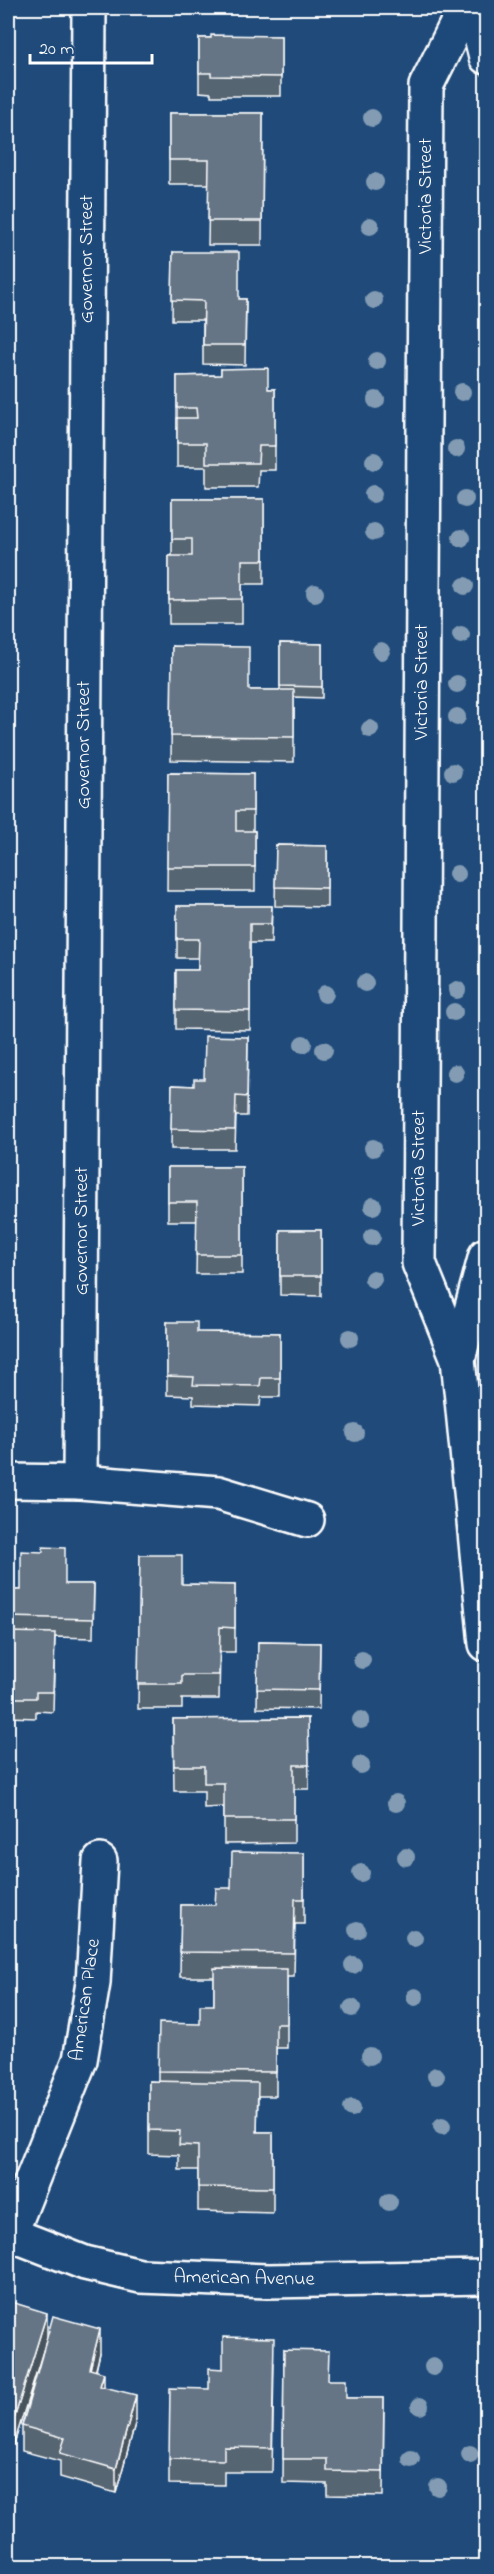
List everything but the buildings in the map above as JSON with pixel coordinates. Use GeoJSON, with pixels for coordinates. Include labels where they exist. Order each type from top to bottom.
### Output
{"type":"FeatureCollection","features":[{"type":"Feature","properties":{"kind":"street","name":"Governor Street"},"geometry":{"type":"LineString","coordinates":[[80,1482],[88,8]]}},
{"type":"Feature","properties":{"kind":"street","name":"Victoria Street"},"geometry":{"type":"LineString","coordinates":[[465,8],[426,86],[419,1263],[458,1359],[486,1644]]}},
{"type":"Feature","properties":{"kind":"street"},"geometry":{"type":"LineString","coordinates":[[474,8],[486,57]]}},
{"type":"Feature","properties":{"kind":"street","name":"Victoria Street"},"geometry":{"type":"LineString","coordinates":[[458,1359],[486,1255]]}},
{"type":"Feature","properties":{"kind":"street"},"geometry":{"type":"LineString","coordinates":[[8,1481],[80,1482],[218,1492],[307,1520]]}},
{"type":"Feature","properties":{"kind":"street","name":"American Place"},"geometry":{"type":"LineString","coordinates":[[9,2234],[80,2060],[93,1983],[99,1861]]}},
{"type":"Feature","properties":{"kind":"street","name":"American Avenue"},"geometry":{"type":"LineString","coordinates":[[9,2234],[85,2263],[140,2276],[268,2281],[486,2277]]}}]}
